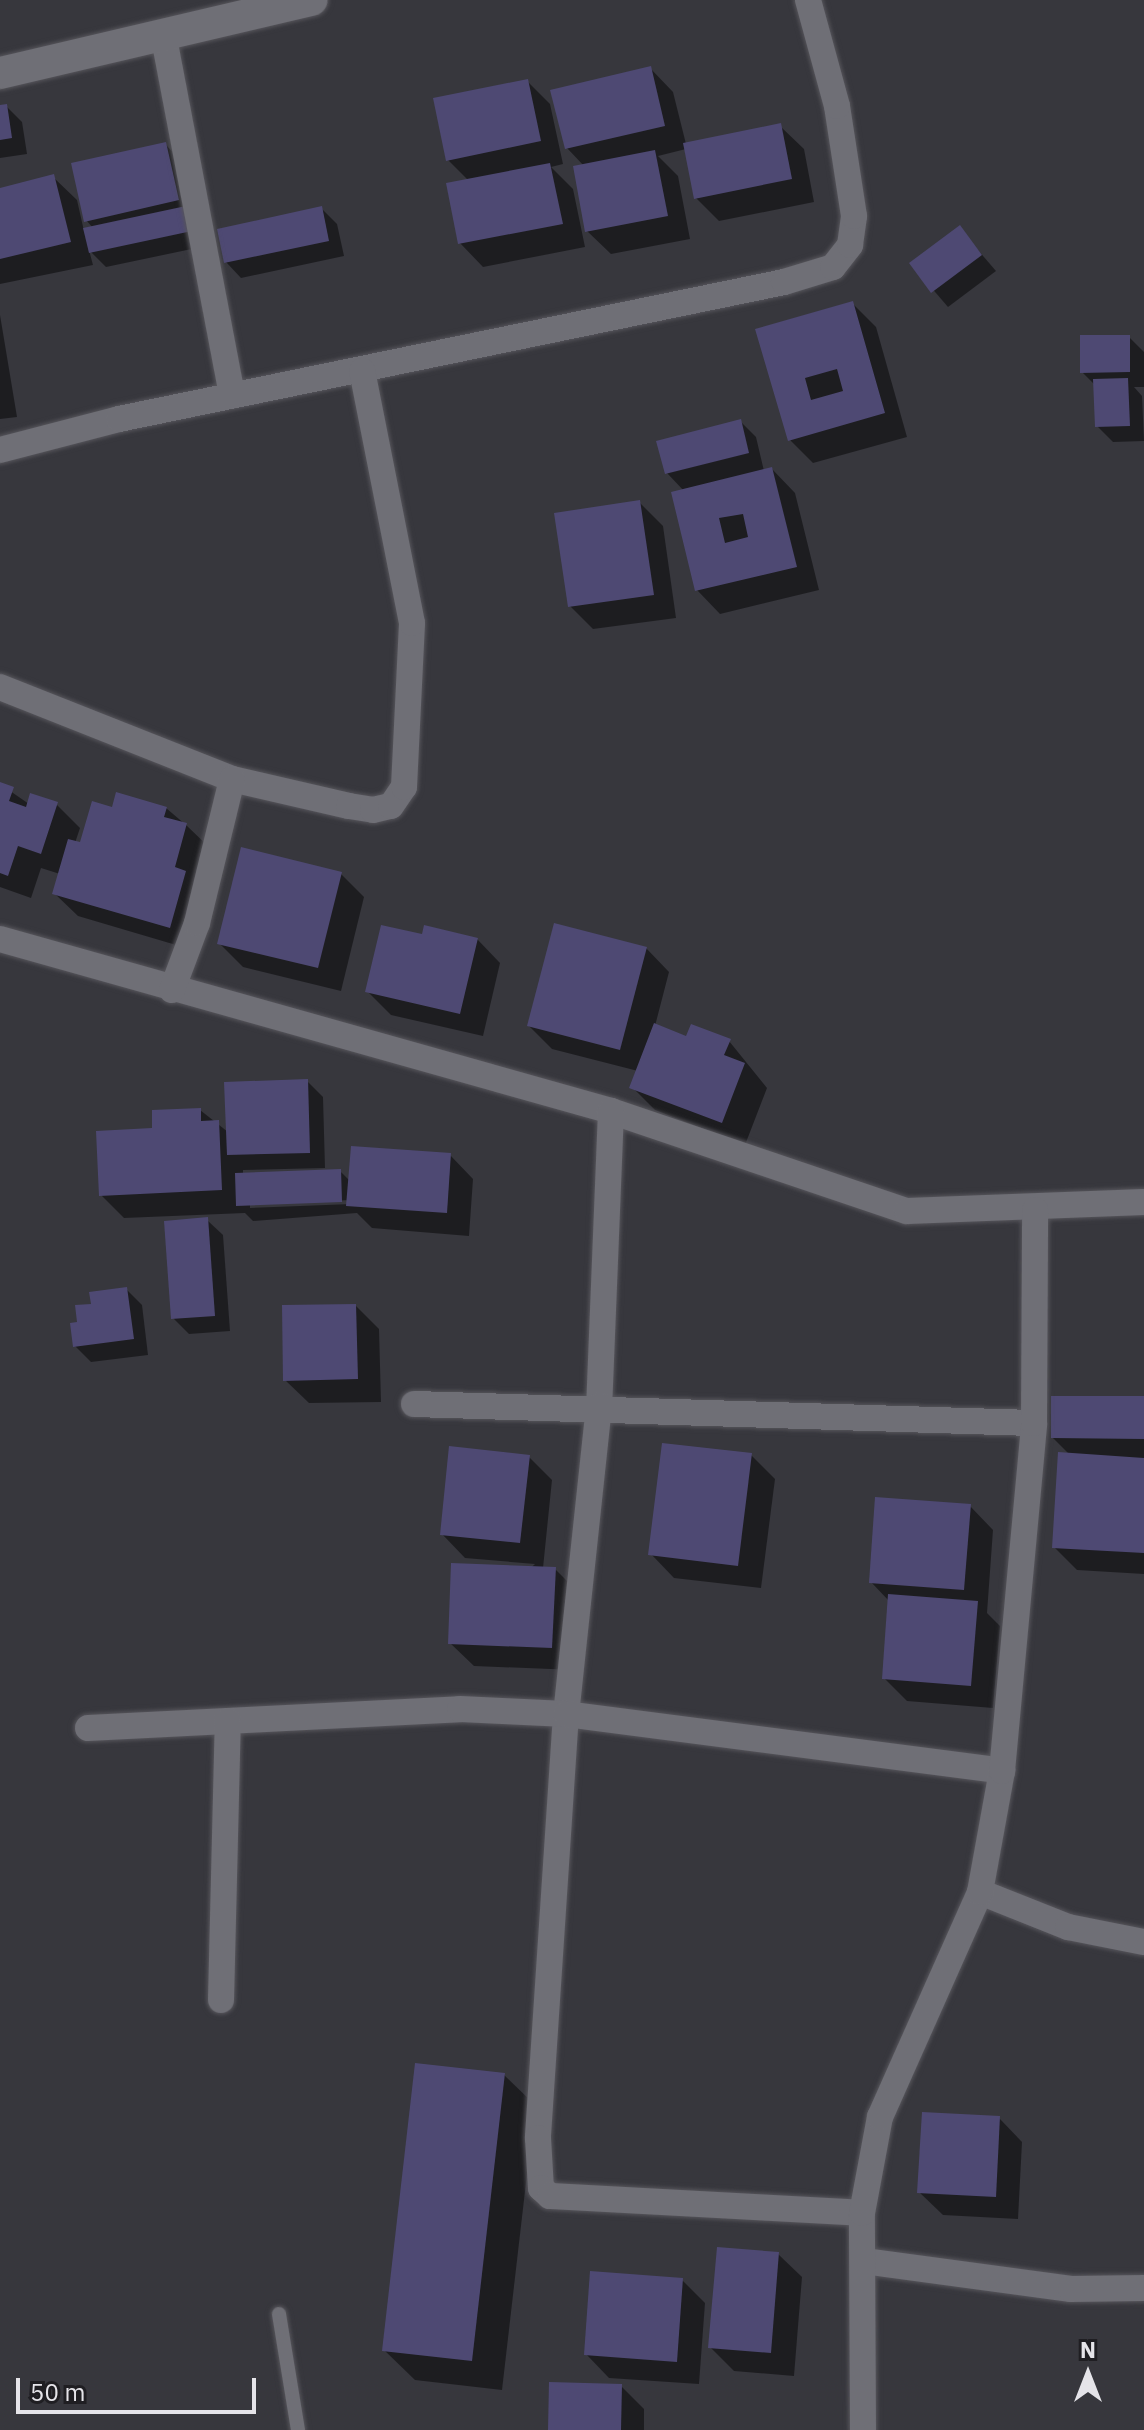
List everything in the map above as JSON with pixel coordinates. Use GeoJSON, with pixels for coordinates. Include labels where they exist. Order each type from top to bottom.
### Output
{"type":"FeatureCollection","features":[{"type":"Feature","properties":{"kind":"street"},"geometry":{"type":"LineString","coordinates":[[0,73],[312,0]]}},
{"type":"Feature","properties":{"kind":"street"},"geometry":{"type":"LineString","coordinates":[[0,450],[50,434],[784,282],[833,267],[850,245],[854,216],[837,106],[808,0]]}},
{"type":"Feature","properties":{"kind":"street"},"geometry":{"type":"LineString","coordinates":[[163,33],[232,396]]}},
{"type":"Feature","properties":{"kind":"street"},"geometry":{"type":"LineString","coordinates":[[0,687],[232,779],[373,810],[391,806],[404,787],[412,623],[362,371]]}},
{"type":"Feature","properties":{"kind":"street"},"geometry":{"type":"LineString","coordinates":[[172,990],[197,923],[232,779]]}},
{"type":"Feature","properties":{"kind":"street"},"geometry":{"type":"LineString","coordinates":[[0,939],[172,990],[611,1111],[907,1211],[1035,1210],[1144,1202]]}},
{"type":"Feature","properties":{"kind":"street"},"geometry":{"type":"LineString","coordinates":[[611,1111],[599,1406],[566,1714],[538,2138],[541,2188],[550,2196],[862,2213]]}},
{"type":"Feature","properties":{"kind":"street"},"geometry":{"type":"LineString","coordinates":[[863,2430],[862,2213],[880,2117],[980,1892],[1002,1771],[1034,1423],[1035,1210]]}},
{"type":"Feature","properties":{"kind":"street"},"geometry":{"type":"LineString","coordinates":[[414,1404],[599,1406],[1034,1423]]}},
{"type":"Feature","properties":{"kind":"street"},"geometry":{"type":"LineString","coordinates":[[88,1728],[460,1709],[566,1714],[1002,1771]]}},
{"type":"Feature","properties":{"kind":"street"},"geometry":{"type":"LineString","coordinates":[[221,2000],[228,1721]]}},
{"type":"Feature","properties":{"kind":"street"},"geometry":{"type":"LineString","coordinates":[[980,1892],[1068,1927],[1144,1942]]}},
{"type":"Feature","properties":{"kind":"street"},"geometry":{"type":"LineString","coordinates":[[864,2261],[1071,2289],[1144,2288]]}},
{"type":"Feature","properties":{"kind":"lane"},"geometry":{"type":"LineString","coordinates":[[279,2314],[298,2430]]}},
{"type":"Feature","properties":{"kind":"building"},"geometry":{"type":"Polygon","coordinates":[[[651,66],[665,126],[565,149],[550,90],[651,66]]]}},
{"type":"Feature","properties":{"kind":"building"},"geometry":{"type":"Polygon","coordinates":[[[528,79],[541,141],[446,161],[433,98],[528,79]]]}},
{"type":"Feature","properties":{"kind":"building"},"geometry":{"type":"Polygon","coordinates":[[[7,104],[12,138],[0,140],[0,105],[7,104]]]}},
{"type":"Feature","properties":{"kind":"building"},"geometry":{"type":"Polygon","coordinates":[[[781,123],[792,179],[694,199],[683,143],[781,123]]]}},
{"type":"Feature","properties":{"kind":"building"},"geometry":{"type":"Polygon","coordinates":[[[166,142],[179,200],[84,222],[71,163],[166,142]]]}},
{"type":"Feature","properties":{"kind":"building"},"geometry":{"type":"Polygon","coordinates":[[[655,150],[668,216],[585,232],[573,166],[655,150]]]}},
{"type":"Feature","properties":{"kind":"building"},"geometry":{"type":"Polygon","coordinates":[[[550,163],[563,224],[458,244],[446,183],[550,163]]]}},
{"type":"Feature","properties":{"kind":"building"},"geometry":{"type":"Polygon","coordinates":[[[54,174],[71,242],[0,259],[0,188],[54,174]]]}},
{"type":"Feature","properties":{"kind":"building"},"geometry":{"type":"Polygon","coordinates":[[[186,206],[192,231],[89,253],[83,228],[186,206]]]}},
{"type":"Feature","properties":{"kind":"building"},"geometry":{"type":"Polygon","coordinates":[[[322,206],[329,241],[224,263],[217,229],[322,206]]]}},
{"type":"Feature","properties":{"kind":"building"},"geometry":{"type":"Polygon","coordinates":[[[960,225],[982,255],[931,293],[909,263],[960,225]]]}},
{"type":"Feature","properties":{"kind":"building"},"geometry":{"type":"Polygon","coordinates":[[[853,301],[885,413],[788,441],[755,329],[853,301]],[[837,369],[805,378],[811,400],[843,391],[837,369]]]}},
{"type":"Feature","properties":{"kind":"building"},"geometry":{"type":"Polygon","coordinates":[[[1080,335],[1130,335],[1130,372],[1080,373],[1080,335]]]}},
{"type":"Feature","properties":{"kind":"building"},"geometry":{"type":"Polygon","coordinates":[[[1128,378],[1130,426],[1095,427],[1093,379],[1128,378]]]}},
{"type":"Feature","properties":{"kind":"building"},"geometry":{"type":"Polygon","coordinates":[[[741,419],[749,453],[665,474],[656,441],[741,419]]]}},
{"type":"Feature","properties":{"kind":"building"},"geometry":{"type":"Polygon","coordinates":[[[772,467],[797,567],[695,591],[671,492],[772,467]],[[743,514],[719,518],[725,543],[748,537],[743,514]]]}},
{"type":"Feature","properties":{"kind":"building"},"geometry":{"type":"Polygon","coordinates":[[[640,500],[654,595],[568,607],[554,513],[640,500]]]}},
{"type":"Feature","properties":{"kind":"building"},"geometry":{"type":"Polygon","coordinates":[[[0,782],[14,787],[9,801],[26,807],[30,793],[58,802],[41,854],[18,846],[8,876],[0,873],[0,782]]]}},
{"type":"Feature","properties":{"kind":"building"},"geometry":{"type":"Polygon","coordinates":[[[116,792],[167,807],[164,817],[187,823],[175,867],[186,871],[170,928],[52,894],[68,839],[80,842],[92,801],[112,807],[116,792]]]}},
{"type":"Feature","properties":{"kind":"building"},"geometry":{"type":"Polygon","coordinates":[[[241,847],[342,872],[318,968],[217,944],[241,847]]]}},
{"type":"Feature","properties":{"kind":"building"},"geometry":{"type":"Polygon","coordinates":[[[554,923],[647,947],[620,1050],[527,1026],[554,923]]]}},
{"type":"Feature","properties":{"kind":"building"},"geometry":{"type":"Polygon","coordinates":[[[381,925],[422,934],[424,925],[478,938],[460,1014],[365,992],[381,925]]]}},
{"type":"Feature","properties":{"kind":"building"},"geometry":{"type":"Polygon","coordinates":[[[654,1023],[686,1036],[691,1024],[731,1039],[724,1055],[745,1063],[722,1123],[629,1088],[654,1023]]]}},
{"type":"Feature","properties":{"kind":"building"},"geometry":{"type":"Polygon","coordinates":[[[308,1079],[310,1153],[227,1155],[224,1082],[308,1079]]]}},
{"type":"Feature","properties":{"kind":"building"},"geometry":{"type":"Polygon","coordinates":[[[201,1108],[201,1121],[219,1120],[222,1190],[99,1196],[96,1131],[152,1128],[152,1110],[201,1108]]]}},
{"type":"Feature","properties":{"kind":"building"},"geometry":{"type":"Polygon","coordinates":[[[351,1146],[451,1153],[447,1213],[346,1206],[351,1146]]]}},
{"type":"Feature","properties":{"kind":"building"},"geometry":{"type":"Polygon","coordinates":[[[341,1169],[342,1202],[236,1206],[235,1173],[341,1169]]]}},
{"type":"Feature","properties":{"kind":"building"},"geometry":{"type":"Polygon","coordinates":[[[208,1217],[215,1316],[171,1319],[164,1221],[208,1217]]]}},
{"type":"Feature","properties":{"kind":"building"},"geometry":{"type":"Polygon","coordinates":[[[127,1287],[134,1339],[73,1347],[70,1323],[77,1322],[75,1305],[91,1304],[89,1292],[127,1287]]]}},
{"type":"Feature","properties":{"kind":"building"},"geometry":{"type":"Polygon","coordinates":[[[356,1304],[358,1379],[283,1381],[282,1305],[356,1304]]]}},
{"type":"Feature","properties":{"kind":"building"},"geometry":{"type":"Polygon","coordinates":[[[1051,1396],[1144,1396],[1144,1439],[1051,1438],[1051,1396]]]}},
{"type":"Feature","properties":{"kind":"building"},"geometry":{"type":"Polygon","coordinates":[[[662,1443],[752,1453],[738,1566],[648,1555],[662,1443]]]}},
{"type":"Feature","properties":{"kind":"building"},"geometry":{"type":"Polygon","coordinates":[[[449,1446],[530,1455],[520,1543],[440,1535],[449,1446]]]}},
{"type":"Feature","properties":{"kind":"building"},"geometry":{"type":"Polygon","coordinates":[[[1058,1452],[1144,1458],[1144,1553],[1052,1548],[1058,1452]]]}},
{"type":"Feature","properties":{"kind":"building"},"geometry":{"type":"Polygon","coordinates":[[[875,1497],[971,1504],[964,1590],[869,1583],[875,1497]]]}},
{"type":"Feature","properties":{"kind":"building"},"geometry":{"type":"Polygon","coordinates":[[[451,1563],[556,1567],[552,1648],[448,1644],[451,1563]]]}},
{"type":"Feature","properties":{"kind":"building"},"geometry":{"type":"Polygon","coordinates":[[[888,1594],[978,1601],[971,1686],[882,1679],[888,1594]]]}},
{"type":"Feature","properties":{"kind":"building"},"geometry":{"type":"Polygon","coordinates":[[[415,2063],[505,2073],[472,2361],[382,2351],[415,2063]]]}},
{"type":"Feature","properties":{"kind":"building"},"geometry":{"type":"Polygon","coordinates":[[[922,2112],[1000,2116],[996,2197],[917,2193],[922,2112]]]}},
{"type":"Feature","properties":{"kind":"building"},"geometry":{"type":"Polygon","coordinates":[[[717,2247],[779,2252],[771,2353],[708,2348],[717,2247]]]}},
{"type":"Feature","properties":{"kind":"building"},"geometry":{"type":"Polygon","coordinates":[[[590,2271],[683,2278],[677,2362],[584,2355],[590,2271]]]}},
{"type":"Feature","properties":{"kind":"building"},"geometry":{"type":"Polygon","coordinates":[[[549,2382],[622,2384],[621,2430],[548,2430],[549,2382]]]}}]}
